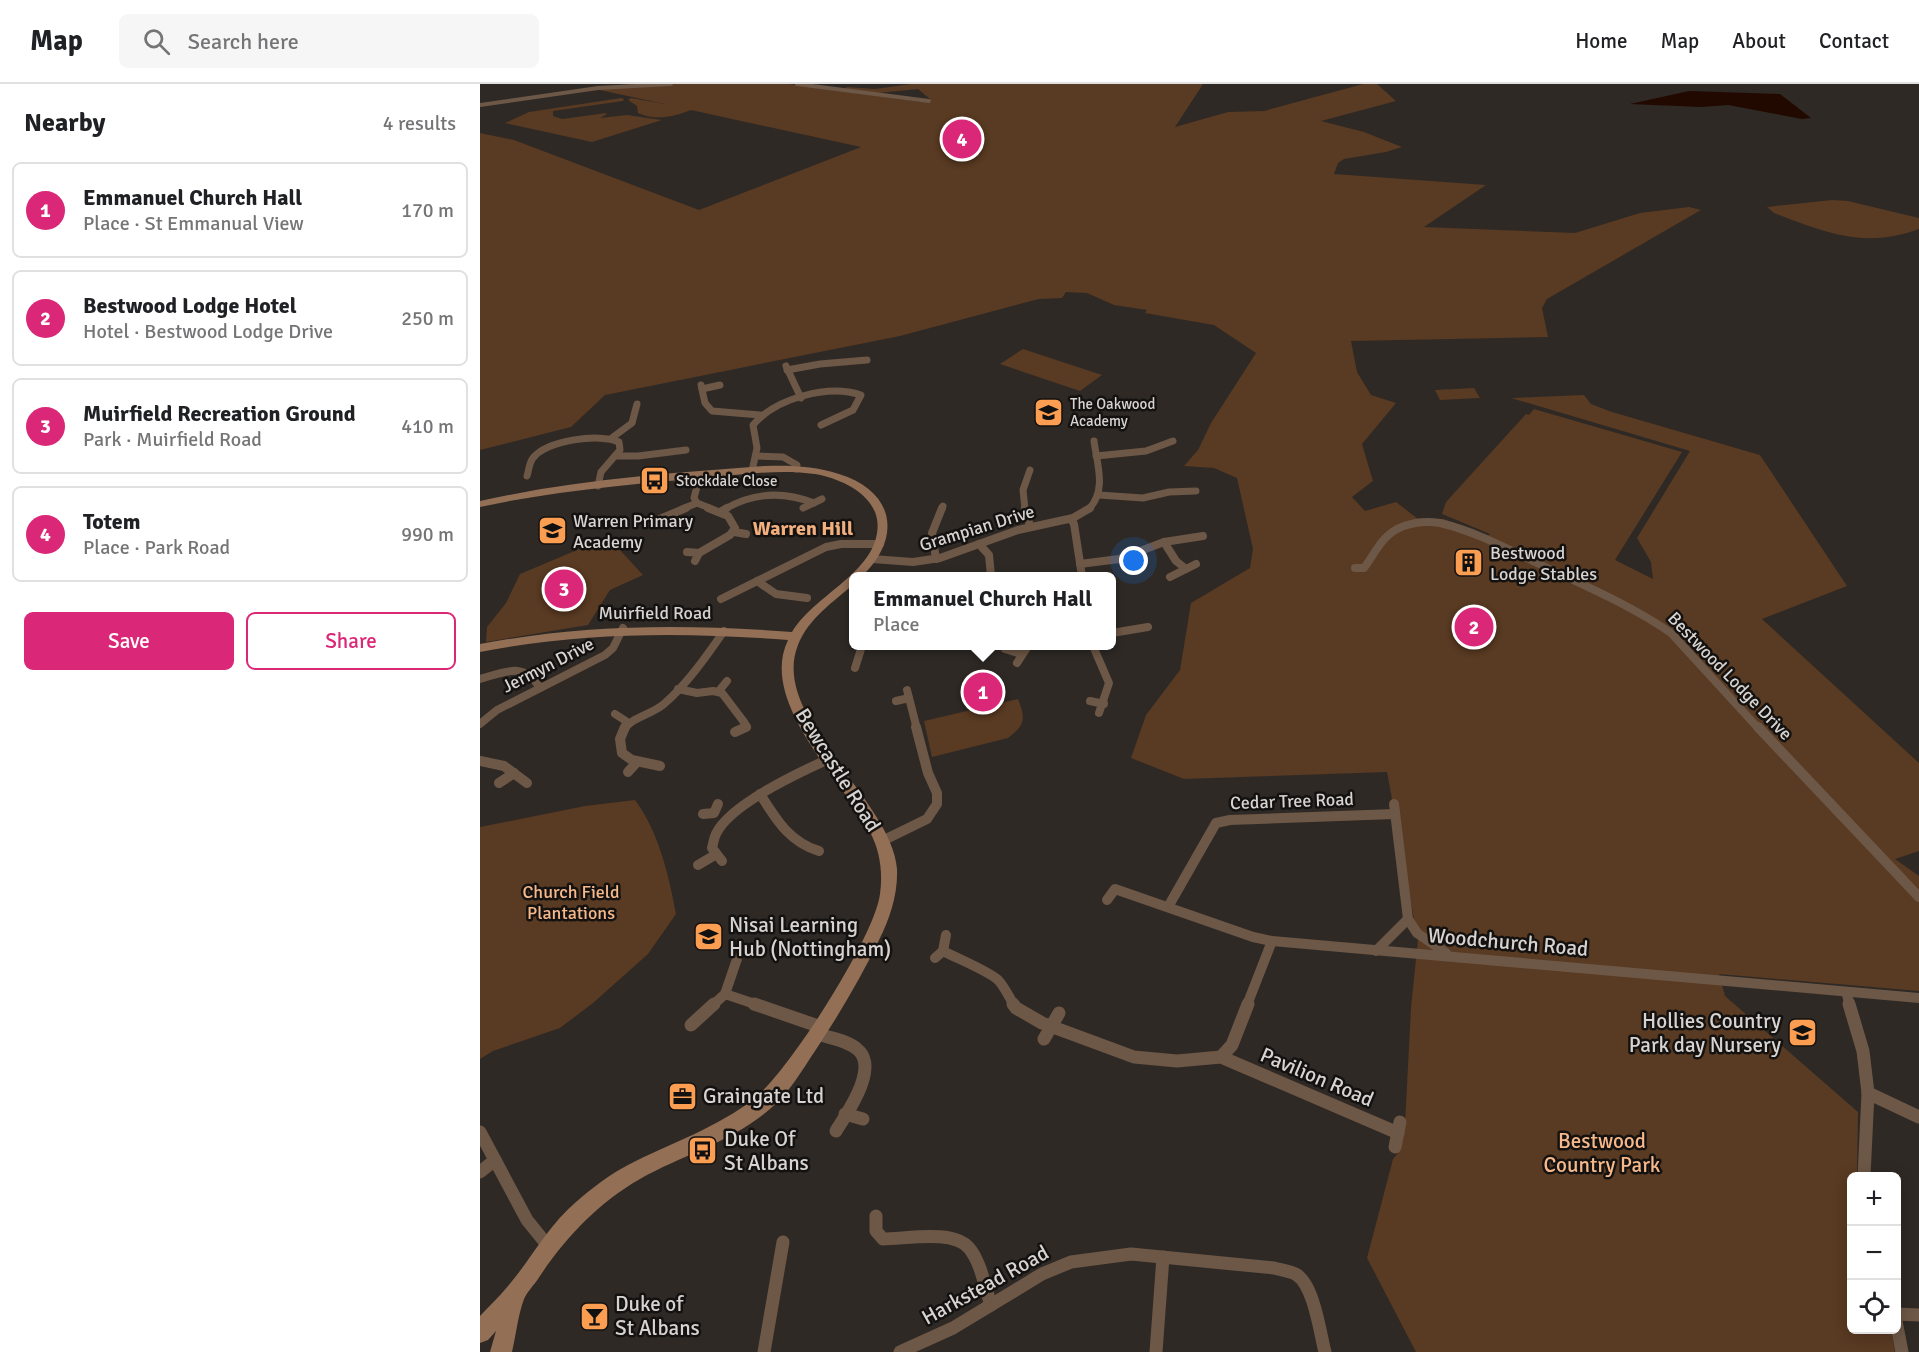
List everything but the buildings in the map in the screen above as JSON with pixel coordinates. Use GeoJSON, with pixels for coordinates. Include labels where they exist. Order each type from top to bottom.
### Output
{"type":"FeatureCollection","features":[{"type":"Feature","properties":{"kind":"street"},"geometry":{"type":"LineString","coordinates":[[480,105],[598,88],[671,84]]}},
{"type":"Feature","properties":{"kind":"street"},"geometry":{"type":"LineString","coordinates":[[797,84],[929,101]]}},
{"type":"Feature","properties":{"kind":"street"},"geometry":{"type":"LineString","coordinates":[[801,398],[787,368],[859,358],[867,360]]}},
{"type":"Feature","properties":{"kind":"street"},"geometry":{"type":"LineString","coordinates":[[720,385],[701,387],[706,406],[712,410],[760,416]]}},
{"type":"Feature","properties":{"kind":"street"},"geometry":{"type":"LineString","coordinates":[[752,471],[756,456],[753,429],[760,416],[801,398],[836,391],[862,392],[853,410],[827,424]]}},
{"type":"Feature","properties":{"kind":"street"},"geometry":{"type":"LineString","coordinates":[[518,472],[528,473],[535,452],[589,437],[613,437],[630,426],[637,407],[626,410]]}},
{"type":"Feature","properties":{"kind":"street"},"geometry":{"type":"LineString","coordinates":[[598,486],[602,472],[615,456],[620,444],[613,437]]}},
{"type":"Feature","properties":{"kind":"street"},"geometry":{"type":"LineString","coordinates":[[1094,441],[1100,482],[1099,495],[1143,498],[1186,487],[1196,491]]}},
{"type":"Feature","properties":{"kind":"street"},"geometry":{"type":"LineString","coordinates":[[1096,456],[1146,451],[1162,442],[1173,441]]}},
{"type":"Feature","properties":{"kind":"street"},"geometry":{"type":"LineString","coordinates":[[615,456],[680,452]]}},
{"type":"Feature","properties":{"kind":"street"},"geometry":{"type":"LineString","coordinates":[[756,456],[775,456],[794,462],[797,465],[796,469]]}},
{"type":"Feature","properties":{"kind":"street","name":"Bewcastle Road"},"geometry":{"type":"LineString","coordinates":[[480,504],[598,486],[700,475],[796,469],[820,472],[846,480],[871,496],[882,516],[880,544],[872,559],[860,572]]}},
{"type":"Feature","properties":{"kind":"street"},"geometry":{"type":"LineString","coordinates":[[1024,473],[1023,495],[1030,526]]}},
{"type":"Feature","properties":{"kind":"street"},"geometry":{"type":"LineString","coordinates":[[697,503],[694,493],[700,475]]}},
{"type":"Feature","properties":{"kind":"street"},"geometry":{"type":"LineString","coordinates":[[720,512],[738,501],[763,495],[793,495],[814,503]]}},
{"type":"Feature","properties":{"kind":"street","name":"Grampian Drive"},"geometry":{"type":"LineString","coordinates":[[872,559],[906,562],[936,559],[1030,526],[1071,519],[1088,510],[1099,495]]}},
{"type":"Feature","properties":{"kind":"street"},"geometry":{"type":"LineString","coordinates":[[803,508],[822,499]]}},
{"type":"Feature","properties":{"kind":"street"},"geometry":{"type":"LineString","coordinates":[[650,523],[658,516],[697,503],[720,512],[733,521],[734,532]]}},
{"type":"Feature","properties":{"kind":"street"},"geometry":{"type":"LineString","coordinates":[[936,559],[932,533],[941,510],[950,514]]}},
{"type":"Feature","properties":{"kind":"street"},"geometry":{"type":"LineString","coordinates":[[1071,519],[1074,524],[1081,572]]}},
{"type":"Feature","properties":{"kind":"street","name":"Bestwood Lodge Drive"},"geometry":{"type":"LineString","coordinates":[[1354,568],[1364,568],[1380,540],[1394,529],[1413,524],[1439,523],[1461,529],[1497,544],[1628,605],[1654,620],[1671,633],[1769,740],[1919,897]]}},
{"type":"Feature","properties":{"kind":"street"},"geometry":{"type":"LineString","coordinates":[[687,552],[697,557],[734,532],[746,534]]}},
{"type":"Feature","properties":{"kind":"street"},"geometry":{"type":"LineString","coordinates":[[1080,564],[1119,560],[1164,542],[1192,534],[1203,536]]}},
{"type":"Feature","properties":{"kind":"street"},"geometry":{"type":"LineString","coordinates":[[1164,542],[1176,561],[1186,569]]}},
{"type":"Feature","properties":{"kind":"street"},"geometry":{"type":"LineString","coordinates":[[721,599],[729,592],[757,581],[826,547],[841,544],[880,544]]}},
{"type":"Feature","properties":{"kind":"street"},"geometry":{"type":"LineString","coordinates":[[979,544],[989,555],[991,572]]}},
{"type":"Feature","properties":{"kind":"street"},"geometry":{"type":"LineString","coordinates":[[1170,577],[1196,564]]}},
{"type":"Feature","properties":{"kind":"street"},"geometry":{"type":"LineString","coordinates":[[757,581],[771,592],[796,598],[807,598]]}},
{"type":"Feature","properties":{"kind":"street","name":"Bewcastle Road"},"geometry":{"type":"LineString","coordinates":[[480,1332],[516,1293],[548,1246],[571,1219],[611,1187],[655,1162],[716,1134],[750,1113],[785,1081],[819,1031],[874,935],[888,895],[889,869],[882,841],[806,722],[790,686],[787,661],[796,636],[816,610],[849,582]]}},
{"type":"Feature","properties":{"kind":"street"},"geometry":{"type":"LineString","coordinates":[[790,606],[796,598]]}},
{"type":"Feature","properties":{"kind":"street"},"geometry":{"type":"LineString","coordinates":[[1116,632],[1148,627]]}},
{"type":"Feature","properties":{"kind":"street","name":"Muirfield Road"},"geometry":{"type":"LineString","coordinates":[[480,648],[553,635],[623,628],[796,636]]}},
{"type":"Feature","properties":{"kind":"street","name":"Jermyn Drive"},"geometry":{"type":"LineString","coordinates":[[480,724],[497,710],[604,656],[613,648],[623,628]]}},
{"type":"Feature","properties":{"kind":"street"},"geometry":{"type":"LineString","coordinates":[[660,766],[637,762],[624,755],[619,745],[622,733],[629,723],[659,708],[678,689],[708,655],[724,631]]}},
{"type":"Feature","properties":{"kind":"street"},"geometry":{"type":"LineString","coordinates":[[845,659],[856,664],[860,650]]}},
{"type":"Feature","properties":{"kind":"street"},"geometry":{"type":"LineString","coordinates":[[1010,650],[1021,654]]}},
{"type":"Feature","properties":{"kind":"street"},"geometry":{"type":"LineString","coordinates":[[1017,663],[1024,650]]}},
{"type":"Feature","properties":{"kind":"street"},"geometry":{"type":"LineString","coordinates":[[1090,701],[1101,708],[1108,696],[1109,677],[1096,650]]}},
{"type":"Feature","properties":{"kind":"street"},"geometry":{"type":"LineString","coordinates":[[480,679],[524,672],[530,674],[540,688]]}},
{"type":"Feature","properties":{"kind":"street"},"geometry":{"type":"LineString","coordinates":[[718,692],[727,681]]}},
{"type":"Feature","properties":{"kind":"street"},"geometry":{"type":"LineString","coordinates":[[678,689],[698,693],[718,692],[739,712],[747,727],[735,732]]}},
{"type":"Feature","properties":{"kind":"street"},"geometry":{"type":"LineString","coordinates":[[882,841],[927,819],[937,804],[937,793],[928,773],[908,694],[896,701]]}},
{"type":"Feature","properties":{"kind":"street"},"geometry":{"type":"LineString","coordinates":[[615,714],[629,723]]}},
{"type":"Feature","properties":{"kind":"street"},"geometry":{"type":"LineString","coordinates":[[698,865],[719,858],[712,847],[713,841],[729,819],[760,794],[829,759]]}},
{"type":"Feature","properties":{"kind":"street"},"geometry":{"type":"LineString","coordinates":[[480,761],[499,764],[527,783]]}},
{"type":"Feature","properties":{"kind":"street"},"geometry":{"type":"LineString","coordinates":[[628,772],[637,762]]}},
{"type":"Feature","properties":{"kind":"street"},"geometry":{"type":"LineString","coordinates":[[499,783],[514,773]]}},
{"type":"Feature","properties":{"kind":"street"},"geometry":{"type":"LineString","coordinates":[[760,794],[785,832],[797,843],[813,850],[800,858]]}},
{"type":"Feature","properties":{"kind":"street"},"geometry":{"type":"LineString","coordinates":[[703,814],[716,809],[729,819]]}},
{"type":"Feature","properties":{"kind":"street","name":"Cedar Tree Road"},"geometry":{"type":"LineString","coordinates":[[1168,907],[1216,823],[1230,820],[1394,809],[1408,919]]}},
{"type":"Feature","properties":{"kind":"street","name":"Woodchurch Road"},"geometry":{"type":"LineString","coordinates":[[1107,900],[1114,889],[1253,937],[1272,941],[1919,998]]}},
{"type":"Feature","properties":{"kind":"street"},"geometry":{"type":"LineString","coordinates":[[1376,951],[1408,919],[1417,933],[1452,957]]}},
{"type":"Feature","properties":{"kind":"street","name":"Pavilion Road"},"geometry":{"type":"LineString","coordinates":[[946,935],[939,954],[992,974],[1016,1008],[1030,1018],[1108,1050],[1134,1057],[1178,1061],[1221,1057],[1399,1127],[1395,1147]]}},
{"type":"Feature","properties":{"kind":"street"},"geometry":{"type":"LineString","coordinates":[[1221,1057],[1232,1045],[1272,941]]}},
{"type":"Feature","properties":{"kind":"street"},"geometry":{"type":"LineString","coordinates":[[691,1025],[725,994],[737,959]]}},
{"type":"Feature","properties":{"kind":"street"},"geometry":{"type":"LineString","coordinates":[[1846,992],[1863,1051],[1868,1093],[1864,1172]]}},
{"type":"Feature","properties":{"kind":"street"},"geometry":{"type":"LineString","coordinates":[[725,994],[855,1047],[865,1058],[865,1077],[836,1131]]}},
{"type":"Feature","properties":{"kind":"street"},"geometry":{"type":"LineString","coordinates":[[1044,1040],[1059,1013]]}},
{"type":"Feature","properties":{"kind":"street"},"geometry":{"type":"LineString","coordinates":[[1868,1093],[1919,1117]]}},
{"type":"Feature","properties":{"kind":"street"},"geometry":{"type":"LineString","coordinates":[[845,1114],[863,1119]]}},
{"type":"Feature","properties":{"kind":"street"},"geometry":{"type":"LineString","coordinates":[[480,1132],[527,1220],[548,1246]]}},
{"type":"Feature","properties":{"kind":"street"},"geometry":{"type":"LineString","coordinates":[[480,1172],[495,1160]]}},
{"type":"Feature","properties":{"kind":"street"},"geometry":{"type":"LineString","coordinates":[[876,1216],[876,1230],[883,1239],[943,1238],[963,1242],[970,1250],[991,1305]]}},
{"type":"Feature","properties":{"kind":"street"},"geometry":{"type":"LineString","coordinates":[[764,1352],[783,1242]]}},
{"type":"Feature","properties":{"kind":"street","name":"Harkstead Road"},"geometry":{"type":"LineString","coordinates":[[900,1352],[953,1328],[1042,1274],[1071,1262],[1112,1255],[1163,1257],[1274,1268],[1296,1274],[1309,1291],[1325,1352]]}},
{"type":"Feature","properties":{"kind":"street"},"geometry":{"type":"LineString","coordinates":[[1156,1352],[1163,1257]]}},
{"type":"Feature","properties":{"kind":"street","name":"Bewcastle Road"},"geometry":{"type":"LineString","coordinates":[[501,1352],[516,1293]]}},
{"type":"Feature","properties":{"kind":"street"},"geometry":{"type":"LineString","coordinates":[[1901,1314],[1919,1315]]}},
{"type":"Feature","properties":{"kind":"street"},"geometry":{"type":"LineString","coordinates":[[1899,1334],[1902,1352]]}},
{"type":"Feature","properties":{"kind":"green space","name":"Bestwood Country Park"},"geometry":{"type":"Polygon","coordinates":[[[669,84],[789,84],[922,102],[931,100],[918,89],[877,93],[843,90],[847,87],[875,89],[911,84],[1203,84],[1175,127],[1228,112],[1264,111],[1363,84],[1377,84],[1396,101],[1321,121],[1364,132],[1402,147],[1344,159],[1338,163],[1334,174],[1486,185],[1424,227],[1575,233],[1640,213],[1689,207],[1701,210],[1547,299],[1542,308],[1548,337],[1351,341],[1357,372],[1371,395],[1396,403],[1362,444],[1373,481],[1352,497],[1365,511],[1396,502],[1418,519],[1444,519],[1487,537],[1490,534],[1442,514],[1446,502],[1526,414],[1529,415],[1534,409],[1682,452],[1615,560],[1653,579],[1651,562],[1637,538],[1690,451],[1511,398],[1584,395],[1591,404],[1612,412],[1760,455],[1847,586],[1762,619],[1919,763],[1919,851],[1895,859],[1919,876],[1919,991],[1719,974],[1725,996],[1858,1112],[1857,1172],[1847,1172],[1847,1334],[1892,1334],[1895,1352],[1416,1352],[1367,1258],[1393,1159],[1398,1153],[1405,1124],[1411,1008],[1419,930],[1414,919],[1387,772],[1184,779],[1131,758],[1146,715],[1180,670],[1191,603],[1250,568],[1253,549],[1237,478],[1214,468],[1184,466],[1198,450],[1211,423],[1256,353],[1214,325],[1145,313],[1147,310],[1114,305],[1087,293],[1066,292],[1062,298],[1039,299],[900,336],[605,395],[571,427],[480,450],[480,133],[514,140],[699,210],[861,147],[691,110],[678,115],[651,117],[638,113],[637,106],[628,100],[631,98],[665,104],[595,89],[669,84]]]}},
{"type":"Feature","properties":{"kind":"green space"},"geometry":{"type":"Polygon","coordinates":[[[624,99],[623,101],[553,111],[553,116],[562,119],[606,113],[600,118],[627,115],[662,120],[592,142],[505,123],[529,112],[624,99]]]}},
{"type":"Feature","properties":{"kind":"green space"},"geometry":{"type":"Polygon","coordinates":[[[1832,200],[1848,201],[1919,218],[1919,229],[1881,238],[1845,236],[1811,227],[1774,213],[1767,207],[1832,200]]]}},
{"type":"Feature","properties":{"kind":"green space"},"geometry":{"type":"Polygon","coordinates":[[[1023,349],[1102,375],[1080,391],[1000,364],[1023,349]]]}},
{"type":"Feature","properties":{"kind":"green space"},"geometry":{"type":"Polygon","coordinates":[[[1474,388],[1480,398],[1440,400],[1435,390],[1474,388]]]}},
{"type":"Feature","properties":{"kind":"green space"},"geometry":{"type":"Polygon","coordinates":[[[608,537],[643,575],[610,590],[588,625],[486,642],[487,627],[506,603],[520,574],[608,537]]]}},
{"type":"Feature","properties":{"kind":"green space"},"geometry":{"type":"Polygon","coordinates":[[[1018,699],[1023,717],[1021,725],[1008,738],[932,757],[924,721],[1018,699]]]}},
{"type":"Feature","properties":{"kind":"green space","name":"Church Field Plantations"},"geometry":{"type":"Polygon","coordinates":[[[635,800],[657,840],[676,914],[648,954],[593,1003],[560,1028],[493,1051],[480,1059],[480,827],[585,806],[635,800]]]}},
{"type":"Feature","properties":{"kind":"shaded area"},"geometry":{"type":"Polygon","coordinates":[[[1689,91],[1780,94],[1811,118],[1802,119],[1728,105],[1701,107],[1630,104],[1689,91]]]}},
{"type":"Feature","properties":{"kind":"place","name":"Totem"},"geometry":{"type":"Point","coordinates":[962,139]}},
{"type":"Feature","properties":{"kind":"place","name":"The Oakwood Academy"},"geometry":{"type":"Point","coordinates":[1049,413]}},
{"type":"Feature","properties":{"kind":"place","name":"Stockdale Close"},"geometry":{"type":"Point","coordinates":[655,481]}},
{"type":"Feature","properties":{"kind":"place","name":"Warren Primary Academy"},"geometry":{"type":"Point","coordinates":[552,531]}},
{"type":"Feature","properties":{"kind":"place","name":"Bestwood Lodge Stables"},"geometry":{"type":"Point","coordinates":[1469,563]}},
{"type":"Feature","properties":{"kind":"place","name":"Muirfield Recreation Ground"},"geometry":{"type":"Point","coordinates":[564,589]}},
{"type":"Feature","properties":{"kind":"place","name":"Bestwood Lodge Hotel"},"geometry":{"type":"Point","coordinates":[1474,627]}},
{"type":"Feature","properties":{"kind":"place","name":"Emmanuel Church Hall"},"geometry":{"type":"Point","coordinates":[983,692]}},
{"type":"Feature","properties":{"kind":"place","name":"Nisai Learning Hub (Nottingham)"},"geometry":{"type":"Point","coordinates":[708,937]}},
{"type":"Feature","properties":{"kind":"place","name":"Hollies Country Park day Nursery"},"geometry":{"type":"Point","coordinates":[1802,1033]}},
{"type":"Feature","properties":{"kind":"place","name":"Graingate Ltd"},"geometry":{"type":"Point","coordinates":[682,1096]}},
{"type":"Feature","properties":{"kind":"place","name":"Duke Of St Albans"},"geometry":{"type":"Point","coordinates":[703,1151]}},
{"type":"Feature","properties":{"kind":"place","name":"Duke of St Albans"},"geometry":{"type":"Point","coordinates":[594,1316]}},
{"type":"Feature","properties":{"kind":"district","name":"Warren Hill"},"geometry":{"type":"Point","coordinates":[803,528]}}]}
